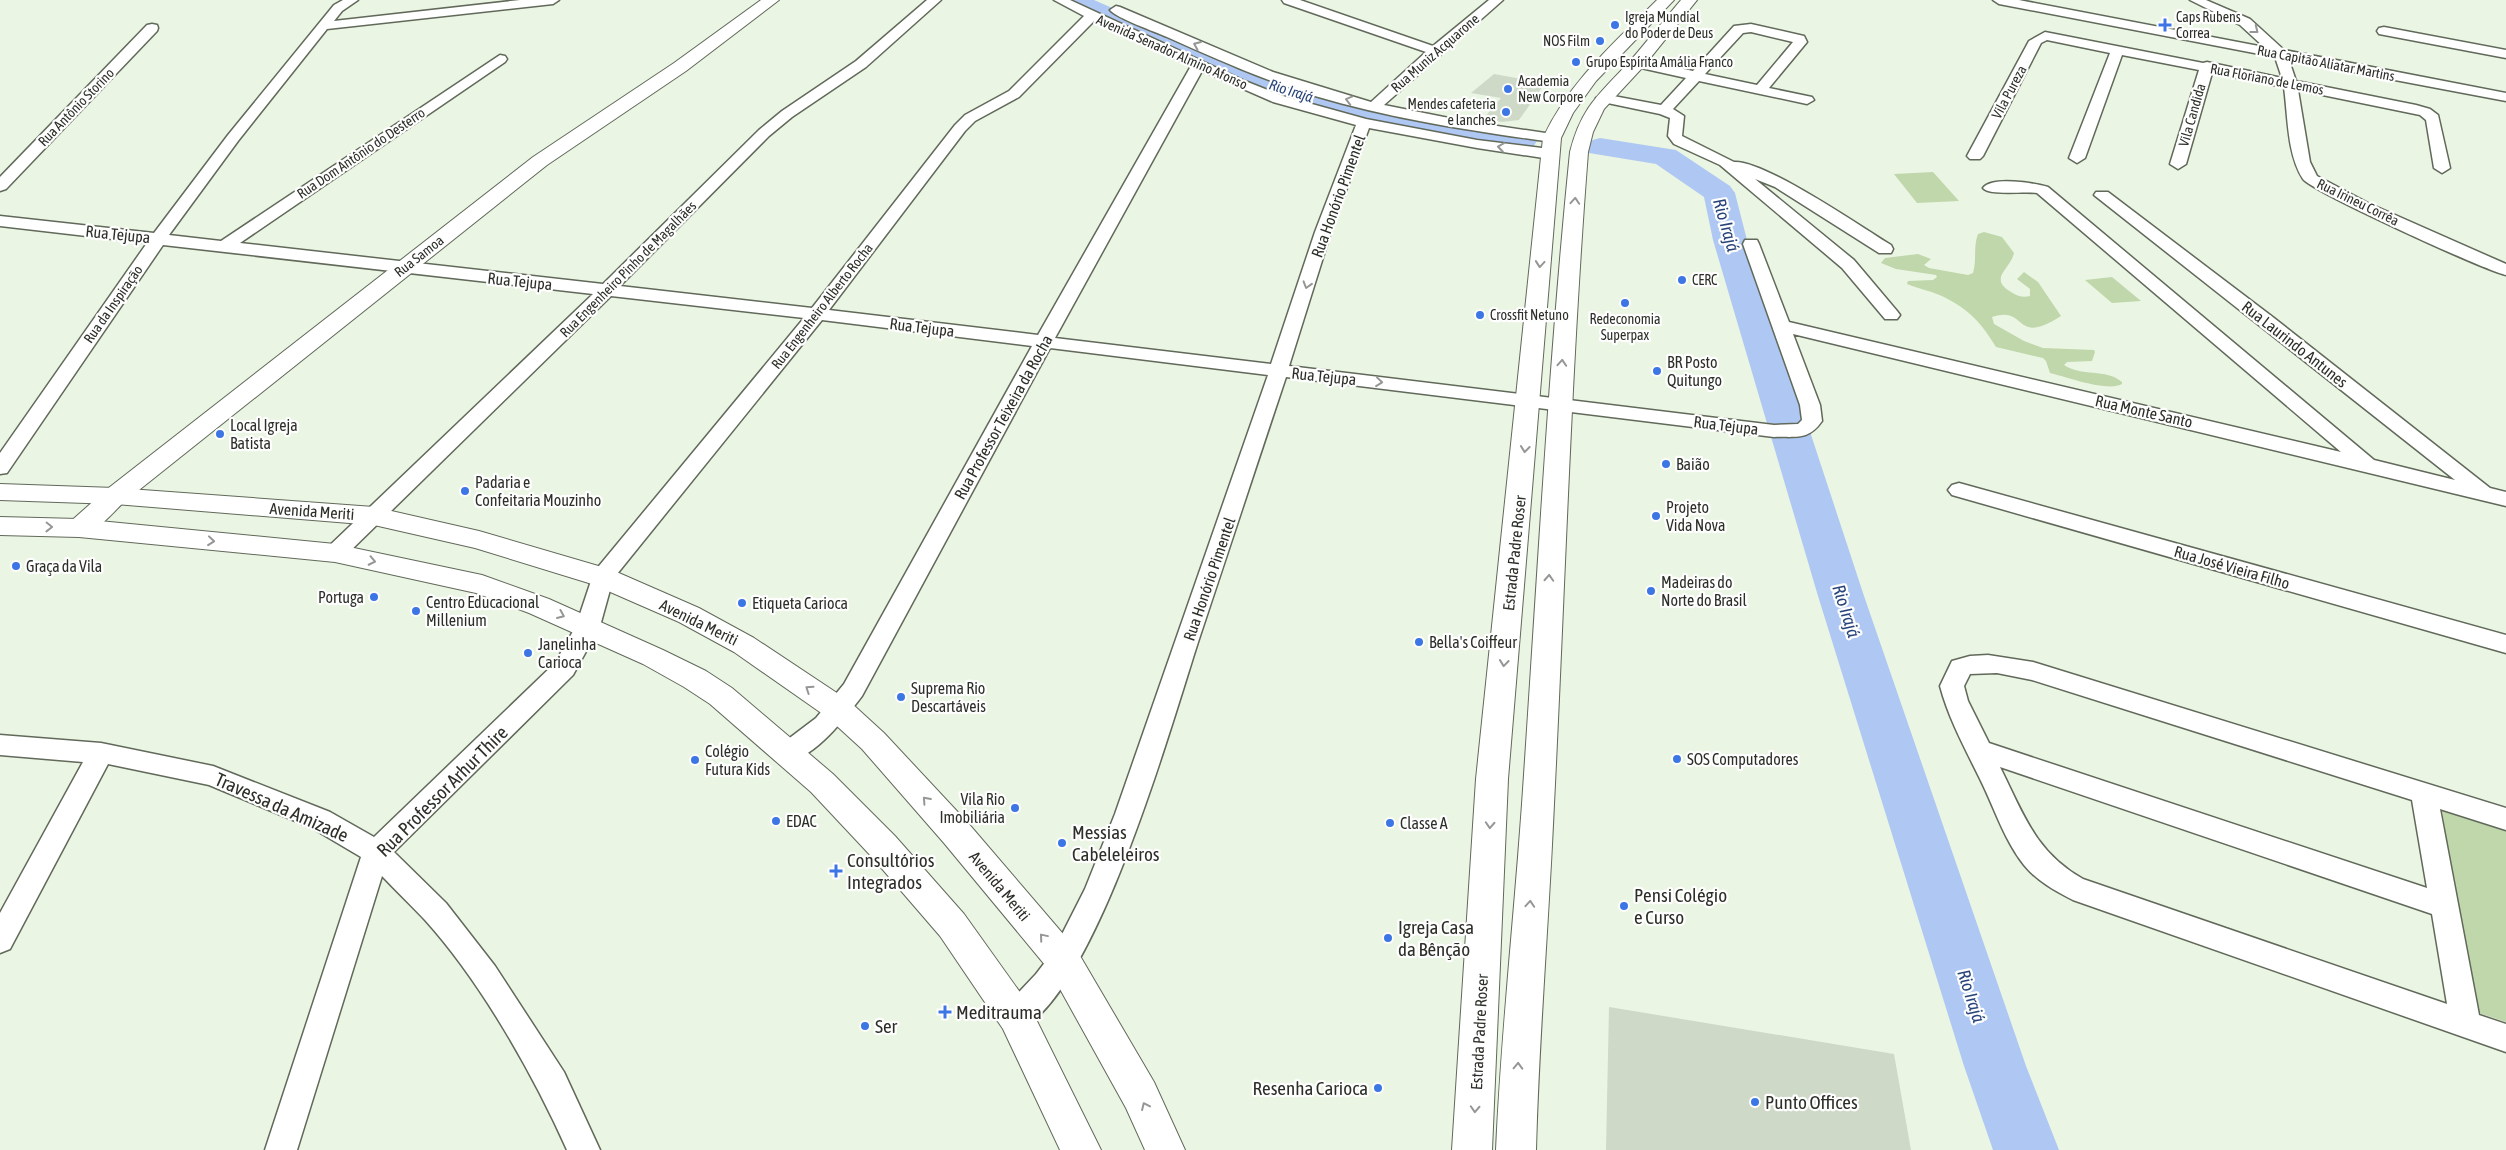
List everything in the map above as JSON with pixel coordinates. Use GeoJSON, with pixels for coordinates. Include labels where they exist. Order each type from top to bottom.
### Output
{"type":"FeatureCollection","features":[{"type":"Feature","properties":{"kind":"main road","name":"Rua Samoa"},"geometry":{"type":"LineString","coordinates":[[78,528],[115,496],[551,153],[680,67],[771,0]]}},
{"type":"Feature","properties":{"kind":"main road","name":"Estrada Padre Roser"},"geometry":{"type":"LineString","coordinates":[[1516,1150],[1518,1064],[1538,806],[1543,402],[1551,146],[1564,112],[1590,76],[1666,0]]}},
{"type":"Feature","properties":{"kind":"main road","name":"Estrada Padre Roser"},"geometry":{"type":"LineString","coordinates":[[1472,1150],[1492,779],[1579,152],[1584,132],[1603,98],[1637,63],[1689,0]]}},
{"type":"Feature","properties":{"kind":"main road","name":"Avenida Meriti"},"geometry":{"type":"LineString","coordinates":[[0,492],[115,496],[374,516],[479,540],[602,577],[689,615],[744,645],[838,709],[873,741],[949,826],[1063,960],[1140,1095],[1165,1150]]}},
{"type":"Feature","properties":{"kind":"main road"},"geometry":{"type":"LineString","coordinates":[[0,526],[78,528],[334,553],[482,586],[588,626],[695,679],[721,696],[822,783],[883,846],[952,925],[1016,1017],[1081,1150]]}},
{"type":"Feature","properties":{"kind":"street","name":"Rua da Inspiração"},"geometry":{"type":"LineString","coordinates":[[0,468],[158,239],[233,138],[338,8],[352,0]]}},
{"type":"Feature","properties":{"kind":"street"},"geometry":{"type":"LineString","coordinates":[[324,26],[553,0]]}},
{"type":"Feature","properties":{"kind":"street","name":"Rua Engenheiro Pinho de Magalhães"},"geometry":{"type":"LineString","coordinates":[[334,553],[608,290],[775,122],[855,69],[935,0]]}},
{"type":"Feature","properties":{"kind":"street","name":"Avenida Senador Almino Afonso"},"geometry":{"type":"LineString","coordinates":[[1060,0],[1098,10],[1320,93],[1374,107],[1551,146]]}},
{"type":"Feature","properties":{"kind":"street"},"geometry":{"type":"LineString","coordinates":[[1288,0],[1434,51]]}},
{"type":"Feature","properties":{"kind":"street","name":"Rua Muniz Acquarone"},"geometry":{"type":"LineString","coordinates":[[1374,107],[1434,51],[1497,0]]}},
{"type":"Feature","properties":{"kind":"street","name":"Rua Capitão Aliatar Martins"},"geometry":{"type":"LineString","coordinates":[[1999,0],[2506,97]]}},
{"type":"Feature","properties":{"kind":"street","name":"Rua Irineu Corrêa"},"geometry":{"type":"LineString","coordinates":[[2196,0],[2245,22],[2281,55],[2290,83],[2302,162],[2305,171],[2311,178],[2362,206],[2506,270]]}},
{"type":"Feature","properties":{"kind":"street"},"geometry":{"type":"LineString","coordinates":[[1326,12],[1338,4]]}},
{"type":"Feature","properties":{"kind":"street","name":"Avenida Senador Almino Afonso"},"geometry":{"type":"LineString","coordinates":[[1098,10],[1199,64],[1278,99],[1364,123],[1477,144],[1551,146]]}},
{"type":"Feature","properties":{"kind":"street","name":"Rua Engenheiro Alberto Rocha"},"geometry":{"type":"LineString","coordinates":[[588,626],[602,577],[817,314],[960,128],[970,118],[1014,94],[1098,10]]}},
{"type":"Feature","properties":{"kind":"street","name":"Rua Antônio Storino"},"geometry":{"type":"LineString","coordinates":[[0,186],[152,28]]}},
{"type":"Feature","properties":{"kind":"street"},"geometry":{"type":"LineString","coordinates":[[1664,110],[1740,29],[1751,28],[1799,39],[1800,42],[1760,90]]}},
{"type":"Feature","properties":{"kind":"street"},"geometry":{"type":"LineString","coordinates":[[2384,31],[2506,54]]}},
{"type":"Feature","properties":{"kind":"street","name":"Rua Floriano de Lemos"},"geometry":{"type":"LineString","coordinates":[[2049,36],[2207,66],[2425,112],[2433,118],[2436,124],[2442,168]]}},
{"type":"Feature","properties":{"kind":"street","name":"Vila Pureza"},"geometry":{"type":"LineString","coordinates":[[1975,156],[2036,41],[2049,36]]}},
{"type":"Feature","properties":{"kind":"street"},"geometry":{"type":"LineString","coordinates":[[2077,158],[2118,49]]}},
{"type":"Feature","properties":{"kind":"street","name":"Rua Dom Antônio do Desterro"},"geometry":{"type":"LineString","coordinates":[[223,247],[500,59]]}},
{"type":"Feature","properties":{"kind":"street"},"geometry":{"type":"LineString","coordinates":[[1637,63],[1807,100]]}},
{"type":"Feature","properties":{"kind":"street","name":"Rua Professor Teixeira da Rocha"},"geometry":{"type":"LineString","coordinates":[[788,753],[825,725],[866,668],[1044,342],[1199,64]]}},
{"type":"Feature","properties":{"kind":"street","name":"Vila Candida"},"geometry":{"type":"LineString","coordinates":[[2178,164],[2207,66]]}},
{"type":"Feature","properties":{"kind":"street"},"geometry":{"type":"LineString","coordinates":[[1603,98],[1664,110],[1677,116],[1675,136],[1679,141],[1724,162],[1782,184],[1885,249]]}},
{"type":"Feature","properties":{"kind":"street","name":"Rua Honório Pimentel"},"geometry":{"type":"LineString","coordinates":[[1016,1017],[1048,981],[1063,960],[1098,890],[1128,814],[1279,371],[1323,232],[1364,123]]}},
{"type":"Feature","properties":{"kind":"street"},"geometry":{"type":"LineString","coordinates":[[1724,162],[1848,264],[1891,315]]}},
{"type":"Feature","properties":{"kind":"street"},"geometry":{"type":"LineString","coordinates":[[1991,188],[2025,186],[2042,190],[2369,466]]}},
{"type":"Feature","properties":{"kind":"street","name":"Rua Laurindo Antunes"},"geometry":{"type":"LineString","coordinates":[[2102,195],[2268,322],[2486,495]]}},
{"type":"Feature","properties":{"kind":"street","name":"Rua Tejupa"},"geometry":{"type":"LineString","coordinates":[[0,222],[817,314],[1774,431],[1804,430],[1812,422],[1806,394],[1782,326]]}},
{"type":"Feature","properties":{"kind":"street"},"geometry":{"type":"LineString","coordinates":[[1751,244],[1782,326]]}},
{"type":"Feature","properties":{"kind":"street","name":"Rua Monte Santo"},"geometry":{"type":"LineString","coordinates":[[1782,326],[2506,500]]}},
{"type":"Feature","properties":{"kind":"street","name":"Rua José Vieira Filho"},"geometry":{"type":"LineString","coordinates":[[1959,490],[2506,644]]}},
{"type":"Feature","properties":{"kind":"street","name":"Rua Professor Arhur Thire"},"geometry":{"type":"LineString","coordinates":[[281,1150],[376,852],[545,690],[564,669],[588,626]]}},
{"type":"Feature","properties":{"kind":"street"},"geometry":{"type":"LineString","coordinates":[[2506,819],[2064,680],[1992,663],[1972,664],[1961,667],[1952,686],[1956,701],[1978,749],[2031,854],[2044,870],[2058,880],[2083,892],[2506,1038]]}},
{"type":"Feature","properties":{"kind":"street","name":"Travessa da Amizade"},"geometry":{"type":"LineString","coordinates":[[0,745],[102,753],[213,776],[321,820],[376,852],[436,912],[485,975],[553,1083],[584,1150]]}},
{"type":"Feature","properties":{"kind":"street"},"geometry":{"type":"LineString","coordinates":[[1978,749],[2444,906]]}},
{"type":"Feature","properties":{"kind":"street"},"geometry":{"type":"LineString","coordinates":[[0,940],[102,753]]}},
{"type":"Feature","properties":{"kind":"street"},"geometry":{"type":"LineString","coordinates":[[2424,794],[2466,1024]]}},
{"type":"Feature","properties":{"kind":"green space"},"geometry":{"type":"Polygon","coordinates":[[[1933,172],[1959,201],[1917,203],[1894,174],[1933,172]]]}},
{"type":"Feature","properties":{"kind":"green space"},"geometry":{"type":"Polygon","coordinates":[[[1984,232],[2002,237],[2014,253],[2002,274],[2001,282],[2004,287],[2018,296],[2030,296],[2030,289],[2017,279],[2024,272],[2038,282],[2061,316],[2035,328],[2022,324],[2011,316],[2003,315],[1992,317],[1994,324],[2024,341],[2043,348],[2094,350],[2092,361],[2067,362],[2064,365],[2078,371],[2109,375],[2122,382],[2122,384],[2116,386],[2099,385],[2050,373],[2043,358],[1996,347],[1980,324],[1961,307],[1939,295],[1907,284],[1908,281],[1933,280],[1937,277],[1936,275],[1896,269],[1881,263],[1885,258],[1918,254],[1931,259],[1924,265],[1929,268],[1968,275],[1973,273],[1978,234],[1984,232]]]}},
{"type":"Feature","properties":{"kind":"green space"},"geometry":{"type":"Polygon","coordinates":[[[2112,277],[2141,301],[2112,303],[2085,280],[2112,277]]]}},
{"type":"Feature","properties":{"kind":"green space"},"geometry":{"type":"Polygon","coordinates":[[[2441,803],[2506,823],[2506,1022],[2470,1010],[2441,803]]]}},
{"type":"Feature","properties":{"kind":"building","name":"Academia New Corpore"},"geometry":{"type":"Polygon","coordinates":[[[1494,74],[1545,83],[1519,120],[1502,122],[1483,119],[1501,98],[1471,93],[1494,74]]]}},
{"type":"Feature","properties":{"kind":"building","name":"Punto Offices"},"geometry":{"type":"Polygon","coordinates":[[[1609,1007],[1894,1054],[1911,1150],[1606,1150],[1609,1007]]]}},
{"type":"Feature","properties":{"kind":"waterway","name":"Rio Irajá"},"geometry":{"type":"LineString","coordinates":[[1073,0],[1233,71],[1295,94],[1337,107],[1407,123],[1522,141]]}},
{"type":"Feature","properties":{"kind":"waterway","name":"Rio Irajá"},"geometry":{"type":"LineString","coordinates":[[1600,147],[1665,156],[1719,193],[1730,240],[1841,596],[1995,1066],[2026,1150]]}},
{"type":"Feature","properties":{"kind":"place","name":"Igreja Mundial do Poder de Deus"},"geometry":{"type":"Point","coordinates":[1615,25]}},
{"type":"Feature","properties":{"kind":"place","name":"Caps Rubens Correa"},"geometry":{"type":"Point","coordinates":[2165,25]}},
{"type":"Feature","properties":{"kind":"place","name":"NOS Film"},"geometry":{"type":"Point","coordinates":[1600,41]}},
{"type":"Feature","properties":{"kind":"place","name":"Grupo Espírita Amália Franco"},"geometry":{"type":"Point","coordinates":[1576,62]}},
{"type":"Feature","properties":{"kind":"place","name":"Academia New Corpore"},"geometry":{"type":"Point","coordinates":[1508,89]}},
{"type":"Feature","properties":{"kind":"place","name":"Mendes cafeteria e lanches"},"geometry":{"type":"Point","coordinates":[1506,112]}},
{"type":"Feature","properties":{"kind":"place","name":"CERC"},"geometry":{"type":"Point","coordinates":[1682,280]}},
{"type":"Feature","properties":{"kind":"place","name":"Redeconomia Superpax"},"geometry":{"type":"Point","coordinates":[1625,303]}},
{"type":"Feature","properties":{"kind":"place","name":"Crossfit Netuno"},"geometry":{"type":"Point","coordinates":[1480,315]}},
{"type":"Feature","properties":{"kind":"place","name":"BR Posto Quitungo"},"geometry":{"type":"Point","coordinates":[1657,371]}},
{"type":"Feature","properties":{"kind":"place","name":"Local Igreja Batista"},"geometry":{"type":"Point","coordinates":[220,434]}},
{"type":"Feature","properties":{"kind":"place","name":"Baião"},"geometry":{"type":"Point","coordinates":[1666,464]}},
{"type":"Feature","properties":{"kind":"place","name":"Padaria e Confeitaria Mouzinho"},"geometry":{"type":"Point","coordinates":[465,491]}},
{"type":"Feature","properties":{"kind":"place","name":"Projeto Vida Nova"},"geometry":{"type":"Point","coordinates":[1656,516]}},
{"type":"Feature","properties":{"kind":"place","name":"Graça da Vila"},"geometry":{"type":"Point","coordinates":[16,566]}},
{"type":"Feature","properties":{"kind":"place","name":"Madeiras do Norte do Brasil"},"geometry":{"type":"Point","coordinates":[1651,591]}},
{"type":"Feature","properties":{"kind":"place","name":"Portuga"},"geometry":{"type":"Point","coordinates":[374,597]}},
{"type":"Feature","properties":{"kind":"place","name":"Etiqueta Carioca"},"geometry":{"type":"Point","coordinates":[742,603]}},
{"type":"Feature","properties":{"kind":"place","name":"Centro Educacional Millenium"},"geometry":{"type":"Point","coordinates":[416,611]}},
{"type":"Feature","properties":{"kind":"place","name":"Bella's Coiffeur"},"geometry":{"type":"Point","coordinates":[1419,642]}},
{"type":"Feature","properties":{"kind":"place","name":"Janelinha Carioca"},"geometry":{"type":"Point","coordinates":[528,653]}},
{"type":"Feature","properties":{"kind":"place","name":"Suprema Rio Descartáveis"},"geometry":{"type":"Point","coordinates":[901,697]}},
{"type":"Feature","properties":{"kind":"place","name":"SOS Computadores"},"geometry":{"type":"Point","coordinates":[1677,759]}},
{"type":"Feature","properties":{"kind":"place","name":"Colégio Futura Kids"},"geometry":{"type":"Point","coordinates":[695,760]}},
{"type":"Feature","properties":{"kind":"place","name":"Vila Rio Imobiliária"},"geometry":{"type":"Point","coordinates":[1015,808]}},
{"type":"Feature","properties":{"kind":"place","name":"EDAC"},"geometry":{"type":"Point","coordinates":[776,821]}},
{"type":"Feature","properties":{"kind":"place","name":"Classe A"},"geometry":{"type":"Point","coordinates":[1390,823]}},
{"type":"Feature","properties":{"kind":"place","name":"Messias Cabeleleiros"},"geometry":{"type":"Point","coordinates":[1062,843]}},
{"type":"Feature","properties":{"kind":"place","name":"Consultórios Integrados"},"geometry":{"type":"Point","coordinates":[836,871]}},
{"type":"Feature","properties":{"kind":"place","name":"Pensi Colégio e Curso"},"geometry":{"type":"Point","coordinates":[1624,906]}},
{"type":"Feature","properties":{"kind":"place","name":"Igreja Casa da Bênção"},"geometry":{"type":"Point","coordinates":[1388,938]}},
{"type":"Feature","properties":{"kind":"place","name":"Meditrauma"},"geometry":{"type":"Point","coordinates":[945,1012]}},
{"type":"Feature","properties":{"kind":"place","name":"Ser"},"geometry":{"type":"Point","coordinates":[865,1026]}},
{"type":"Feature","properties":{"kind":"place","name":"Resenha Carioca"},"geometry":{"type":"Point","coordinates":[1378,1088]}},
{"type":"Feature","properties":{"kind":"place","name":"Punto Offices"},"geometry":{"type":"Point","coordinates":[1755,1102]}}]}
